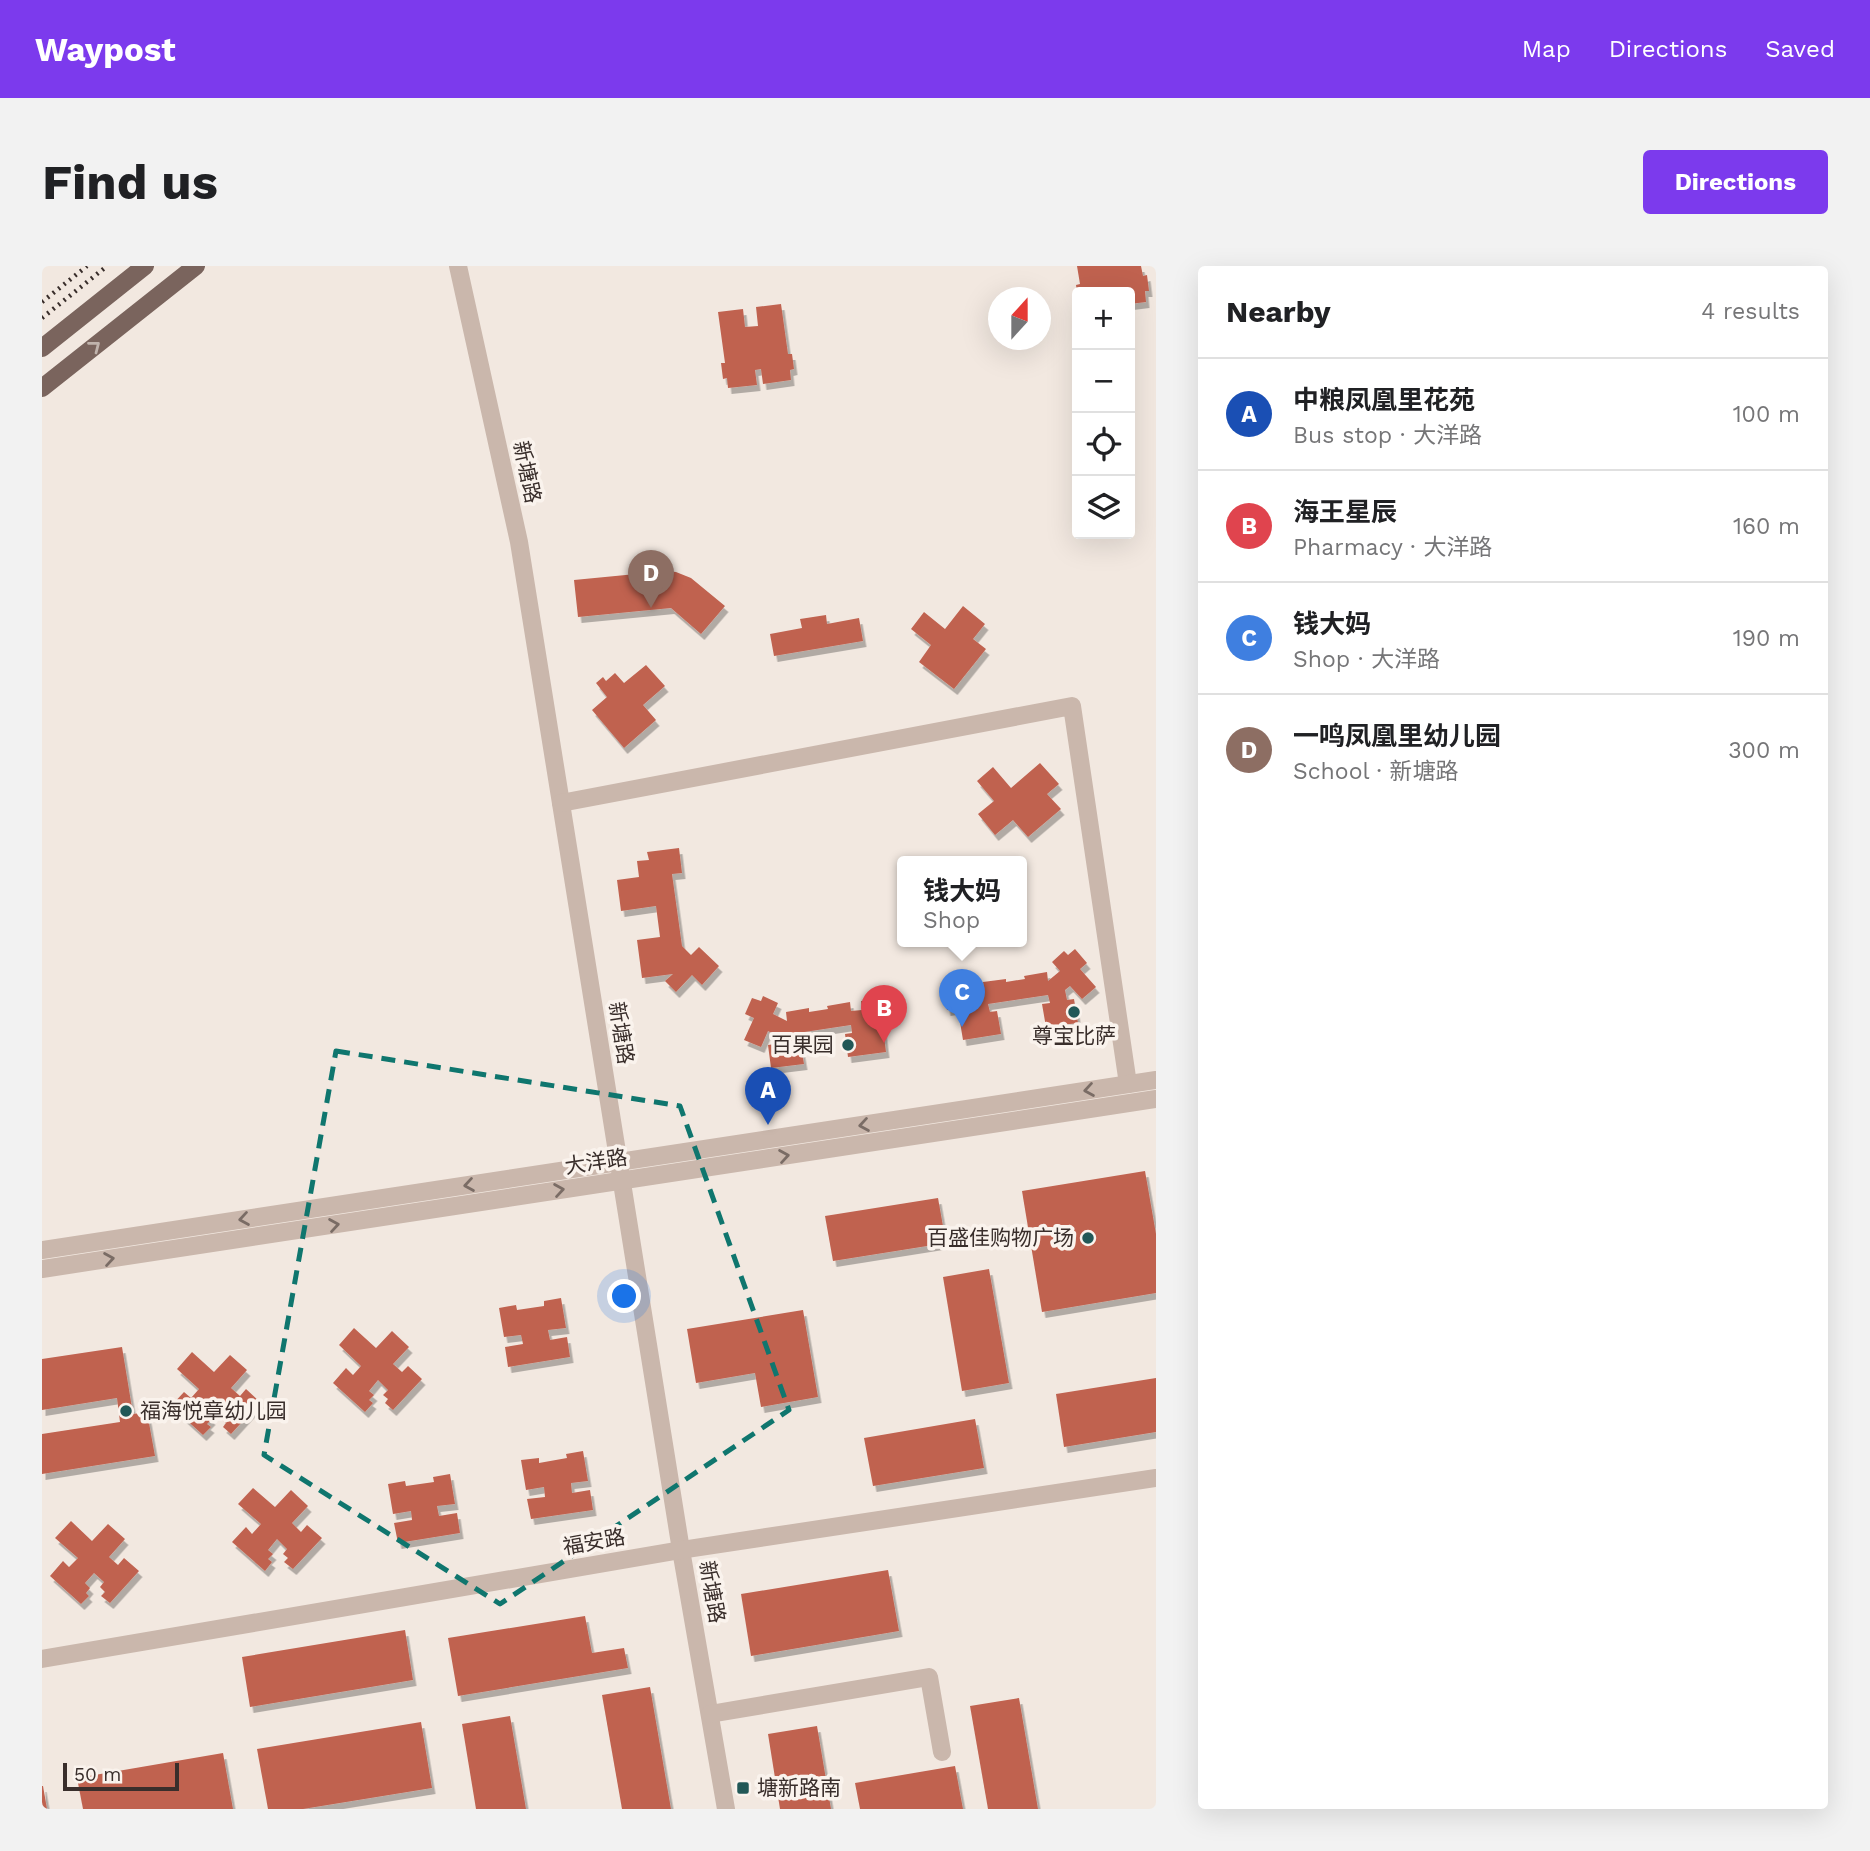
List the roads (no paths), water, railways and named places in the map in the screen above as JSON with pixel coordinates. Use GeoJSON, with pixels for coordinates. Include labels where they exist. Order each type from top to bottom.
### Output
{"type":"FeatureCollection","features":[{"type":"Feature","properties":{"kind":"main road"},"geometry":{"type":"LineString","coordinates":[[42,348],[145,266]]}},
{"type":"Feature","properties":{"kind":"main road"},"geometry":{"type":"LineString","coordinates":[[42,388],[196,266]]}},
{"type":"Feature","properties":{"kind":"street","name":"新塘路"},"geometry":{"type":"LineString","coordinates":[[458,266],[519,542],[681,1550],[726,1809]]}},
{"type":"Feature","properties":{"kind":"street"},"geometry":{"type":"LineString","coordinates":[[561,803],[1072,706],[1128,1084]]}},
{"type":"Feature","properties":{"kind":"street","name":"大洋路"},"geometry":{"type":"LineString","coordinates":[[42,1250],[1156,1080]]}},
{"type":"Feature","properties":{"kind":"street","name":"大洋路"},"geometry":{"type":"LineString","coordinates":[[42,1269],[1156,1099]]}},
{"type":"Feature","properties":{"kind":"street","name":"福安路"},"geometry":{"type":"LineString","coordinates":[[42,1659],[681,1550],[1156,1478]]}},
{"type":"Feature","properties":{"kind":"street"},"geometry":{"type":"LineString","coordinates":[[710,1714],[929,1677],[942,1752]]}},
{"type":"Feature","properties":{"kind":"railway"},"geometry":{"type":"LineString","coordinates":[[42,302],[87,266]]}},
{"type":"Feature","properties":{"kind":"railway"},"geometry":{"type":"LineString","coordinates":[[42,318],[107,266]]}},
{"type":"Feature","properties":{"kind":"place","name":"一鸣凤凰里幼儿园"},"geometry":{"type":"Point","coordinates":[651,608]}},
{"type":"Feature","properties":{"kind":"place","name":"尊宝比萨"},"geometry":{"type":"Point","coordinates":[1074,1012]}},
{"type":"Feature","properties":{"kind":"place","name":"钱大妈"},"geometry":{"type":"Point","coordinates":[962,1027]}},
{"type":"Feature","properties":{"kind":"place","name":"海王星辰"},"geometry":{"type":"Point","coordinates":[884,1043]}},
{"type":"Feature","properties":{"kind":"place","name":"百果园"},"geometry":{"type":"Point","coordinates":[848,1045]}},
{"type":"Feature","properties":{"kind":"place","name":"中粮凤凰里花苑"},"geometry":{"type":"Point","coordinates":[768,1125]}},
{"type":"Feature","properties":{"kind":"place","name":"百盛佳购物广场"},"geometry":{"type":"Point","coordinates":[1088,1238]}},
{"type":"Feature","properties":{"kind":"place","name":"福海悦章幼儿园"},"geometry":{"type":"Point","coordinates":[126,1411]}},
{"type":"Feature","properties":{"kind":"place","name":"塘新路南"},"geometry":{"type":"Point","coordinates":[743,1788]}}]}
